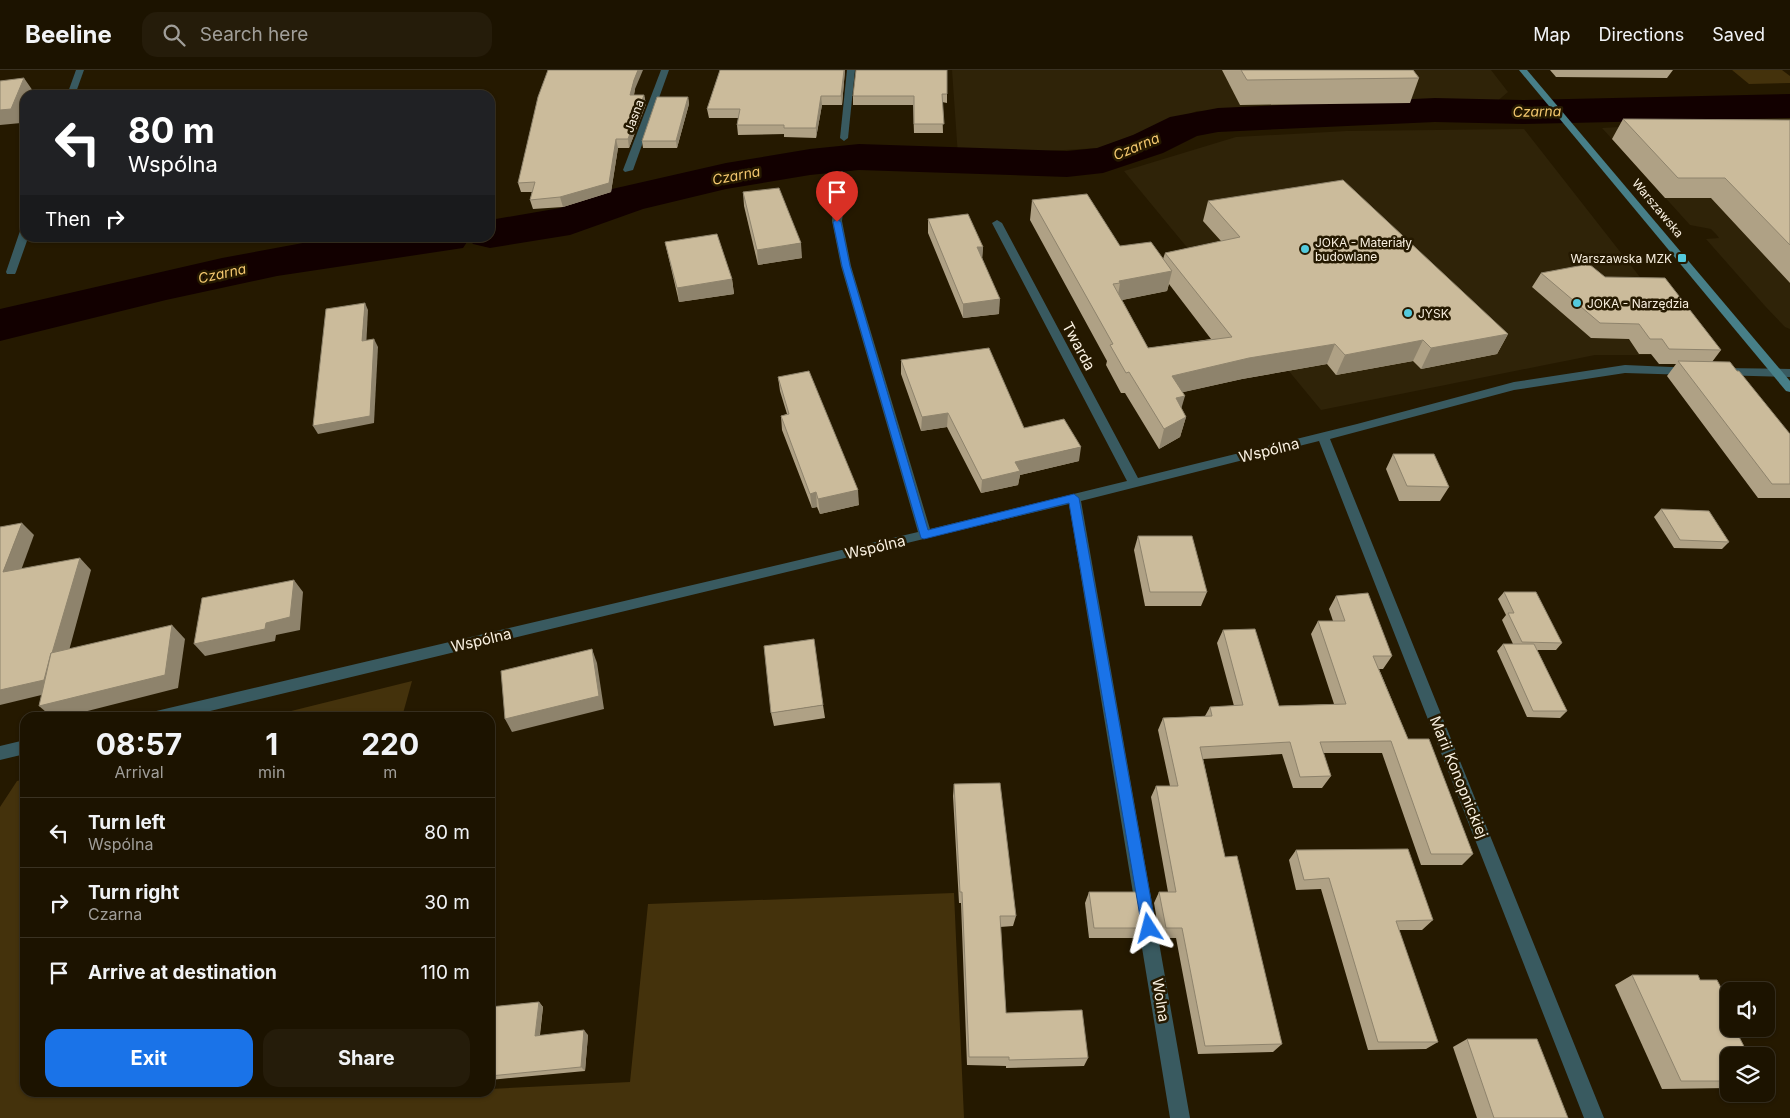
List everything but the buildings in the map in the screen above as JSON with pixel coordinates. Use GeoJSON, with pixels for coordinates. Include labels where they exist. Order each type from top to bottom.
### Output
{"type":"FeatureCollection","features":[{"type":"Feature","properties":{"kind":"main road","name":"Warszawska"},"geometry":{"type":"LineString","coordinates":[[1522,70],[1784,373],[1790,388]]}},
{"type":"Feature","properties":{"kind":"street"},"geometry":{"type":"LineString","coordinates":[[73,90],[80,70]]}},
{"type":"Feature","properties":{"kind":"street","name":"Jasna"},"geometry":{"type":"LineString","coordinates":[[628,170],[664,70]]}},
{"type":"Feature","properties":{"kind":"street"},"geometry":{"type":"LineString","coordinates":[[844,138],[851,70]]}},
{"type":"Feature","properties":{"kind":"street"},"geometry":{"type":"LineString","coordinates":[[842,174],[837,222],[846,266],[924,535]]}},
{"type":"Feature","properties":{"kind":"street","name":"Twarda"},"geometry":{"type":"LineString","coordinates":[[997,223],[1134,483]]}},
{"type":"Feature","properties":{"kind":"street"},"geometry":{"type":"LineString","coordinates":[[11,272],[21,242]]}},
{"type":"Feature","properties":{"kind":"street","name":"Wspólna"},"geometry":{"type":"LineString","coordinates":[[177,712],[924,535],[1514,386],[1625,369],[1784,373]]}},
{"type":"Feature","properties":{"kind":"street","name":"Marii Konopnickiej"},"geometry":{"type":"LineString","coordinates":[[1322,436],[1594,1118]]}},
{"type":"Feature","properties":{"kind":"street","name":"Wolna"},"geometry":{"type":"LineString","coordinates":[[1074,498],[1136,851],[1180,1118]]}},
{"type":"Feature","properties":{"kind":"street"},"geometry":{"type":"LineString","coordinates":[[0,753],[20,748]]}},
{"type":"Feature","properties":{"kind":"shaded area"},"geometry":{"type":"Polygon","coordinates":[[[952,70],[1491,70],[1508,92],[1495,103],[1197,111],[1099,148],[958,156],[952,70]]]}},
{"type":"Feature","properties":{"kind":"shaded area"},"geometry":{"type":"Polygon","coordinates":[[[1732,70],[1782,70],[1790,76],[1790,83],[1749,84],[1732,70]]]}},
{"type":"Feature","properties":{"kind":"shaded area"},"geometry":{"type":"Polygon","coordinates":[[[1790,117],[1790,329],[1785,327],[1765,306],[1706,239],[1719,238],[1716,234],[1711,229],[1690,225],[1602,128],[1790,117]]]}},
{"type":"Feature","properties":{"kind":"shaded area"},"geometry":{"type":"Polygon","coordinates":[[[1524,129],[1701,355],[1595,355],[1321,410],[1124,171],[1236,137],[1347,131],[1524,129]]]}},
{"type":"Feature","properties":{"kind":"shaded area"},"geometry":{"type":"Polygon","coordinates":[[[412,681],[403,712],[287,712],[412,681]]]}},
{"type":"Feature","properties":{"kind":"shaded area"},"geometry":{"type":"Polygon","coordinates":[[[20,780],[20,1097],[495,1097],[495,1089],[630,1082],[648,904],[954,893],[964,1118],[0,1118],[0,807],[17,781],[20,780]]]}},
{"type":"Feature","properties":{"kind":"waterway","name":"Czarna"},"geometry":{"type":"LineString","coordinates":[[495,233],[570,221],[628,199],[726,176],[810,162],[859,157],[1067,164],[1103,160],[1148,144],[1185,126],[1218,120],[1435,110],[1523,112],[1790,106]]}},
{"type":"Feature","properties":{"kind":"waterway","name":"Czarna"},"geometry":{"type":"LineString","coordinates":[[0,325],[222,272],[333,252],[409,242]]}},
{"type":"Feature","properties":{"kind":"place","name":"JOKA - Materiały budowlane"},"geometry":{"type":"Point","coordinates":[1305,249]}},
{"type":"Feature","properties":{"kind":"place","name":"Warszawska MZK"},"geometry":{"type":"Point","coordinates":[1682,258]}},
{"type":"Feature","properties":{"kind":"place","name":"JOKA - Narzędzia"},"geometry":{"type":"Point","coordinates":[1577,303]}},
{"type":"Feature","properties":{"kind":"place","name":"JYSK"},"geometry":{"type":"Point","coordinates":[1408,313]}},
{"type":"Feature","properties":{"kind":"route"},"geometry":{"type":"LineString","coordinates":[[837,222],[846,266],[924,535],[1074,498],[1149,928]]}}]}
